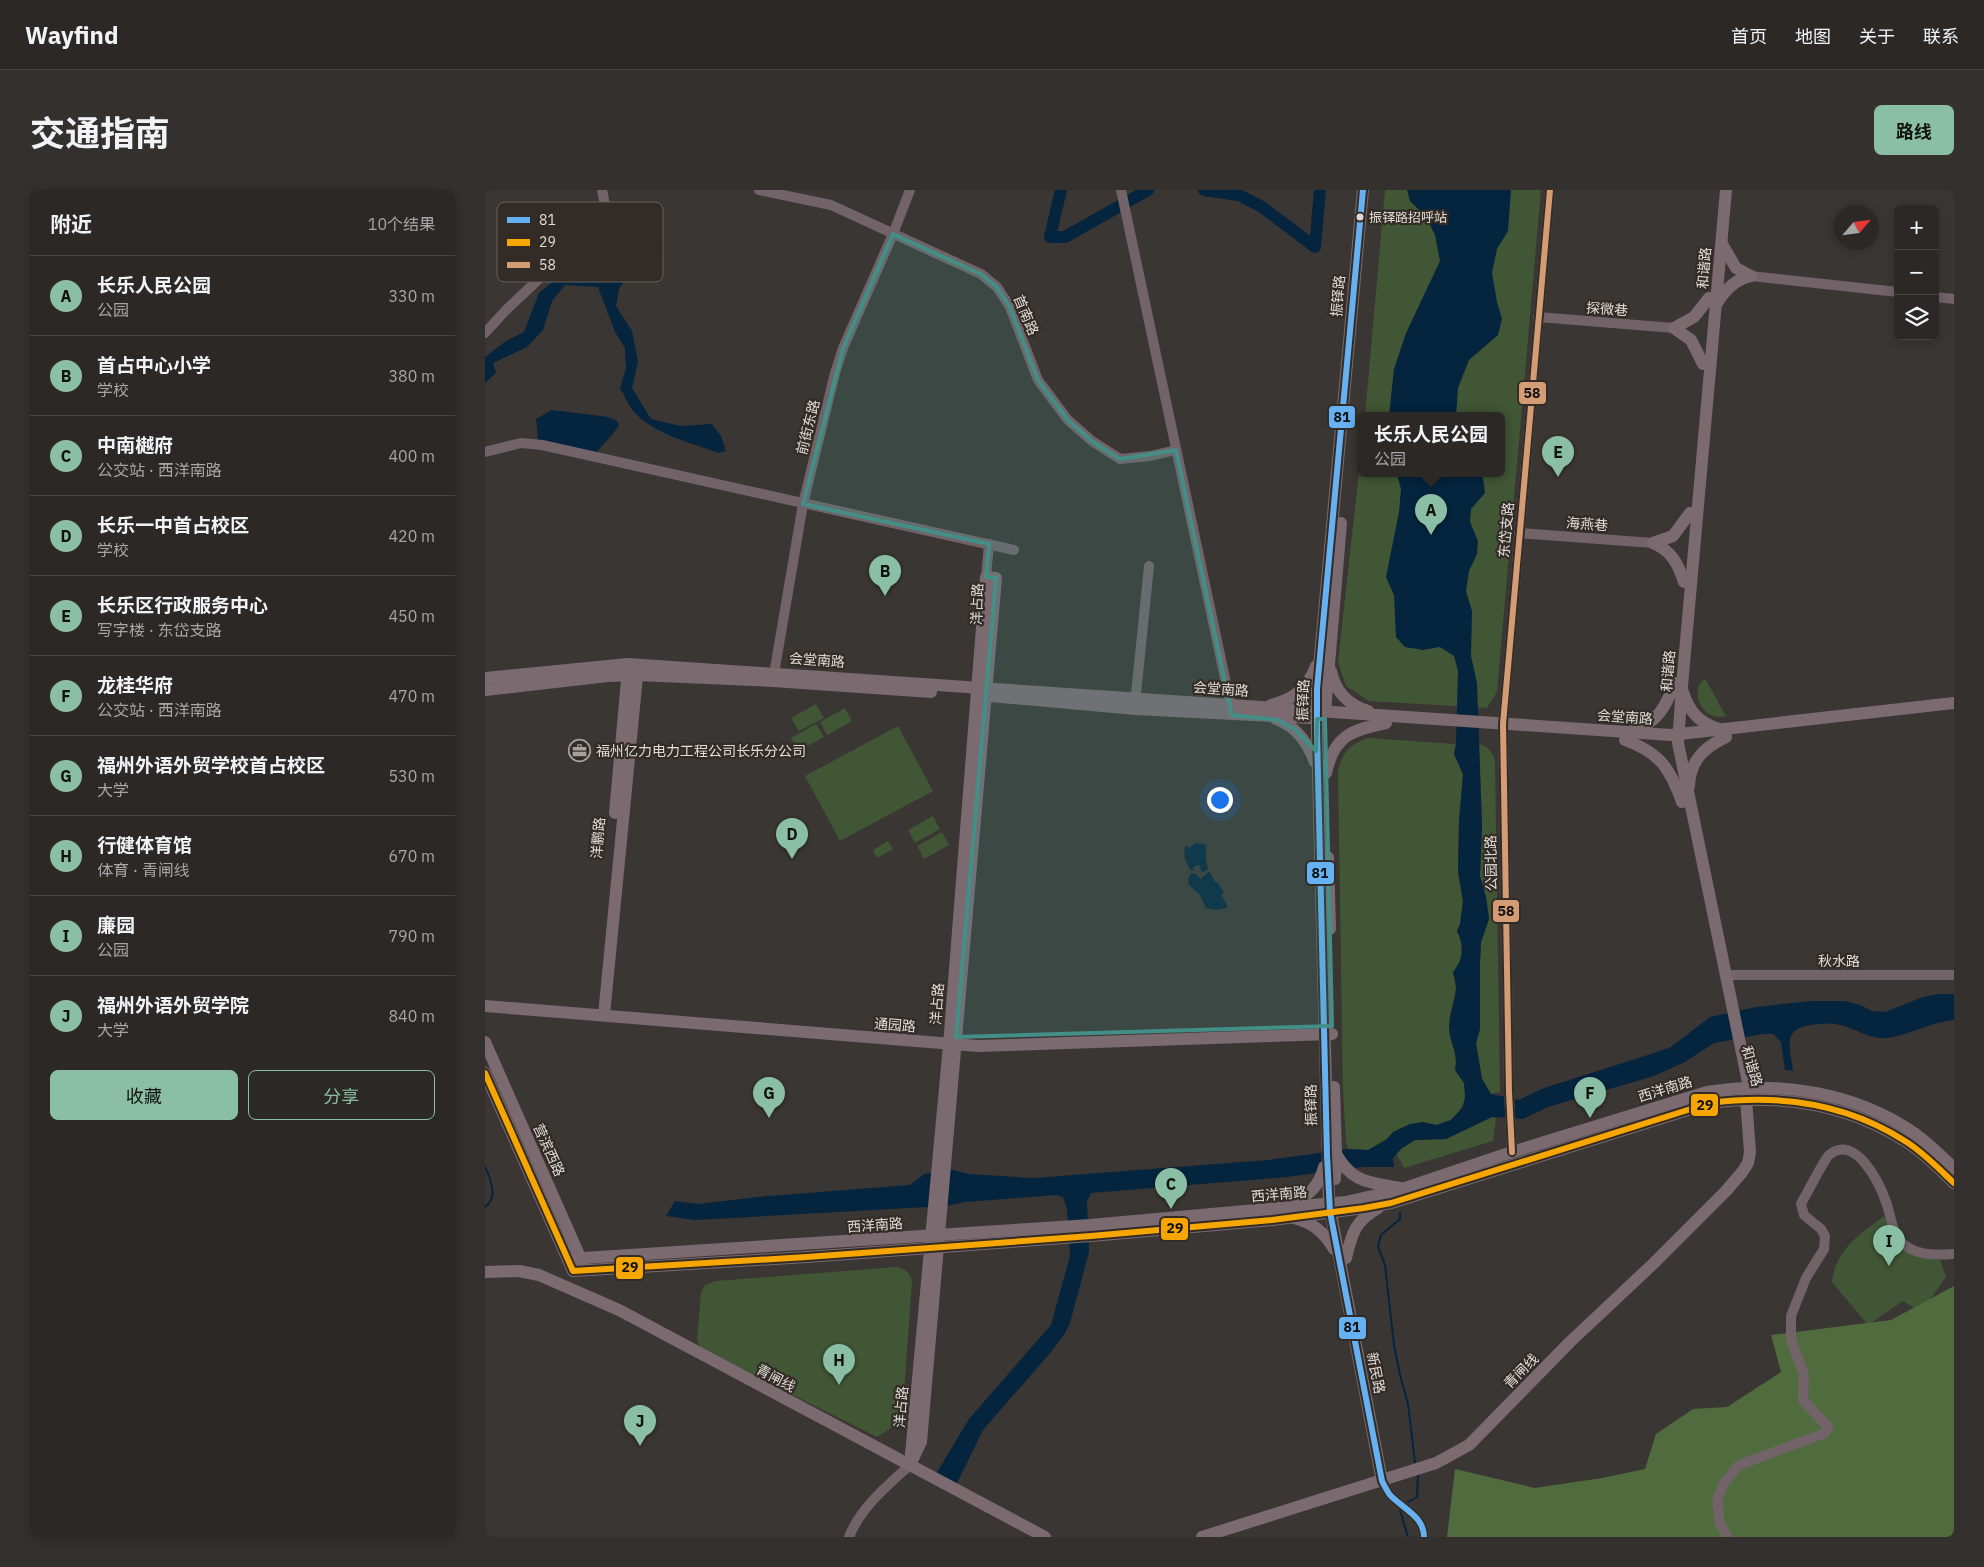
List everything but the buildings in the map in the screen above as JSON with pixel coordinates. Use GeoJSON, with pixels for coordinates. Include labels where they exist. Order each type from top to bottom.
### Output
{"type":"FeatureCollection","features":[{"type":"Feature","properties":{"kind":"main road","name":"振铎路"},"geometry":{"type":"LineString","coordinates":[[1333,1208],[1321,715],[1363,190]]}},
{"type":"Feature","properties":{"kind":"main road","name":"振铎路"},"geometry":{"type":"LineString","coordinates":[[1325,652],[1371,190]]}},
{"type":"Feature","properties":{"kind":"main road","name":"和谐路"},"geometry":{"type":"LineString","coordinates":[[1678,684],[1712,301],[1719,190]]}},
{"type":"Feature","properties":{"kind":"main road","name":"和谐路"},"geometry":{"type":"LineString","coordinates":[[1726,190],[1721,241],[1703,364],[1684,582],[1675,739],[1745,1091]]}},
{"type":"Feature","properties":{"kind":"main road"},"geometry":{"type":"LineString","coordinates":[[1721,241],[1736,268],[1751,276]]}},
{"type":"Feature","properties":{"kind":"main road"},"geometry":{"type":"LineString","coordinates":[[1703,364],[1691,340],[1674,328],[1694,317],[1732,285],[1741,279],[1751,276]]}},
{"type":"Feature","properties":{"kind":"main road"},"geometry":{"type":"LineString","coordinates":[[1653,543],[1673,536],[1690,513]]}},
{"type":"Feature","properties":{"kind":"main road"},"geometry":{"type":"LineString","coordinates":[[1653,543],[1663,548],[1674,558],[1684,582]]}},
{"type":"Feature","properties":{"kind":"main road","name":"洋占路"},"geometry":{"type":"LineString","coordinates":[[910,1465],[937,1212],[952,1041],[981,691],[986,577]]}},
{"type":"Feature","properties":{"kind":"main road"},"geometry":{"type":"LineString","coordinates":[[1264,712],[1291,698],[1303,689],[1325,652]]}},
{"type":"Feature","properties":{"kind":"main road"},"geometry":{"type":"LineString","coordinates":[[1325,652],[1332,678],[1342,695],[1357,707],[1385,719]]}},
{"type":"Feature","properties":{"kind":"main road","name":"会堂南路"},"geometry":{"type":"LineString","coordinates":[[485,690],[633,669]]}},
{"type":"Feature","properties":{"kind":"main road","name":"会堂南路"},"geometry":{"type":"LineString","coordinates":[[485,678],[633,669],[1675,739],[1954,703]]}},
{"type":"Feature","properties":{"kind":"main road","name":"洋鹏路"},"geometry":{"type":"LineString","coordinates":[[601,1011],[633,669]]}},
{"type":"Feature","properties":{"kind":"main road"},"geometry":{"type":"LineString","coordinates":[[1678,684],[1692,713],[1703,722],[1725,733],[1697,758],[1690,775],[1686,800]]}},
{"type":"Feature","properties":{"kind":"main road"},"geometry":{"type":"LineString","coordinates":[[1626,736],[1647,725],[1657,717],[1678,684]]}},
{"type":"Feature","properties":{"kind":"main road","name":"会堂南路"},"geometry":{"type":"LineString","coordinates":[[1725,733],[1954,711]]}},
{"type":"Feature","properties":{"kind":"main road"},"geometry":{"type":"LineString","coordinates":[[1264,712],[1300,734],[1321,773]]}},
{"type":"Feature","properties":{"kind":"main road"},"geometry":{"type":"LineString","coordinates":[[1321,773],[1341,739],[1385,719]]}},
{"type":"Feature","properties":{"kind":"main road"},"geometry":{"type":"LineString","coordinates":[[1626,736],[1647,749],[1663,763],[1686,800]]}},
{"type":"Feature","properties":{"kind":"main road","name":"和谐路"},"geometry":{"type":"LineString","coordinates":[[1686,800],[1725,975],[1728,1011]]}},
{"type":"Feature","properties":{"kind":"main road","name":"通园路"},"geometry":{"type":"LineString","coordinates":[[485,998],[601,1011],[952,1041],[1328,1030]]}},
{"type":"Feature","properties":{"kind":"main road","name":"通园路"},"geometry":{"type":"LineString","coordinates":[[485,1006],[601,1011]]}},
{"type":"Feature","properties":{"kind":"main road","name":"营滨西路"},"geometry":{"type":"LineString","coordinates":[[485,1042],[574,1259]]}},
{"type":"Feature","properties":{"kind":"main road","name":"营滨西路"},"geometry":{"type":"LineString","coordinates":[[485,1073],[580,1271]]}},
{"type":"Feature","properties":{"kind":"main road","name":"西洋南路"},"geometry":{"type":"LineString","coordinates":[[1333,1208],[1402,1189],[1512,1152],[1707,1092],[1745,1091],[1771,1087],[1811,1091],[1839,1098],[1871,1110],[1889,1118],[1915,1134],[1954,1168]]}},
{"type":"Feature","properties":{"kind":"main road","name":"西洋南路"},"geometry":{"type":"LineString","coordinates":[[574,1259],[934,1242],[1091,1231],[1391,1203],[1745,1091],[1853,1114],[1876,1124],[1905,1141],[1928,1158],[1954,1183]]}},
{"type":"Feature","properties":{"kind":"main road","name":"青闸线"},"geometry":{"type":"LineString","coordinates":[[1202,1537],[1436,1463],[1469,1445],[1570,1342],[1654,1264],[1726,1191],[1748,1163],[1750,1152],[1745,1091]]}},
{"type":"Feature","properties":{"kind":"main road"},"geometry":{"type":"LineString","coordinates":[[1391,1203],[1367,1214],[1361,1220],[1342,1256],[1322,1232],[1287,1213],[1314,1189],[1331,1155],[1356,1178],[1365,1182],[1402,1189]]}},
{"type":"Feature","properties":{"kind":"main road","name":"新民路"},"geometry":{"type":"LineString","coordinates":[[1333,1208],[1386,1480]]}},
{"type":"Feature","properties":{"kind":"main road","name":"西洋南路"},"geometry":{"type":"LineString","coordinates":[[580,1271],[807,1257],[934,1242]]}},
{"type":"Feature","properties":{"kind":"main road","name":"青闸线"},"geometry":{"type":"LineString","coordinates":[[485,1272],[530,1272],[561,1283],[619,1310],[1045,1537]]}},
{"type":"Feature","properties":{"kind":"street","name":"首南路"},"geometry":{"type":"LineString","coordinates":[[759,190],[831,204],[981,274],[997,287],[1010,307],[1038,380],[1068,420],[1092,441],[1120,459],[1150,456],[1176,450]]}},
{"type":"Feature","properties":{"kind":"street","name":"前街东路"},"geometry":{"type":"LineString","coordinates":[[774,677],[803,504],[835,373],[843,348],[893,234],[910,190]]}},
{"type":"Feature","properties":{"kind":"street","name":"东岱支路"},"geometry":{"type":"LineString","coordinates":[[1503,727],[1550,190]]}},
{"type":"Feature","properties":{"kind":"street"},"geometry":{"type":"LineString","coordinates":[[1122,193],[1231,710]]}},
{"type":"Feature","properties":{"kind":"street"},"geometry":{"type":"LineString","coordinates":[[1751,276],[1894,292]]}},
{"type":"Feature","properties":{"kind":"street"},"geometry":{"type":"LineString","coordinates":[[485,333],[536,282]]}},
{"type":"Feature","properties":{"kind":"street"},"geometry":{"type":"LineString","coordinates":[[1939,297],[1954,299]]}},
{"type":"Feature","properties":{"kind":"street","name":"探微巷"},"geometry":{"type":"LineString","coordinates":[[1538,317],[1674,328]]}},
{"type":"Feature","properties":{"kind":"street"},"geometry":{"type":"LineString","coordinates":[[485,452],[521,443],[542,445],[1014,550]]}},
{"type":"Feature","properties":{"kind":"street","name":"海燕巷"},"geometry":{"type":"LineString","coordinates":[[1519,533],[1653,543]]}},
{"type":"Feature","properties":{"kind":"street"},"geometry":{"type":"LineString","coordinates":[[986,577],[989,544]]}},
{"type":"Feature","properties":{"kind":"street"},"geometry":{"type":"LineString","coordinates":[[1135,703],[1149,566]]}},
{"type":"Feature","properties":{"kind":"street","name":"公园北路"},"geometry":{"type":"LineString","coordinates":[[1503,727],[1509,1092],[1512,1152]]}},
{"type":"Feature","properties":{"kind":"street","name":"秋水路"},"geometry":{"type":"LineString","coordinates":[[1725,975],[1954,975]]}},
{"type":"Feature","properties":{"kind":"street"},"geometry":{"type":"LineString","coordinates":[[1728,1537],[1720,1524],[1717,1501],[1724,1483],[1739,1465],[1763,1454],[1806,1442],[1825,1433],[1828,1427],[1803,1400],[1804,1375],[1791,1340],[1790,1326],[1791,1316],[1800,1291],[1824,1249],[1825,1236],[1821,1229],[1804,1215],[1801,1204],[1827,1156],[1838,1149],[1849,1149],[1858,1155],[1882,1190],[1893,1228],[1896,1235],[1905,1245],[1917,1252],[1937,1255],[1954,1254]]}},
{"type":"Feature","properties":{"kind":"street"},"geometry":{"type":"LineString","coordinates":[[849,1537],[864,1512],[893,1480],[910,1465]]}},
{"type":"Feature","properties":{"kind":"street"},"geometry":{"type":"LineString","coordinates":[[1386,1480],[1389,1494],[1415,1516],[1424,1533],[1424,1537]]}},
{"type":"Feature","properties":{"kind":"highlighted area"},"geometry":{"type":"Polygon","coordinates":[[[893,234],[981,274],[997,287],[1010,307],[1038,380],[1068,420],[1092,441],[1120,459],[1176,450],[1232,715],[1278,720],[1296,730],[1316,751],[1317,719],[1325,719],[1332,1026],[956,1037],[996,578],[986,577],[989,544],[803,504],[843,348],[893,234]]]}},
{"type":"Feature","properties":{"kind":"green space"},"geometry":{"type":"Polygon","coordinates":[[[1385,190],[1541,190],[1497,692],[1487,708],[1369,701],[1346,686],[1338,662],[1358,477],[1505,477],[1505,412],[1365,412],[1385,190]]]}},
{"type":"Feature","properties":{"kind":"green space"},"geometry":{"type":"Polygon","coordinates":[[[1705,679],[1726,716],[1717,717],[1710,715],[1700,704],[1698,690],[1700,684],[1705,679]]]}},
{"type":"Feature","properties":{"kind":"green space"},"geometry":{"type":"Polygon","coordinates":[[[816,704],[824,718],[799,731],[791,718],[816,704]]]}},
{"type":"Feature","properties":{"kind":"green space"},"geometry":{"type":"Polygon","coordinates":[[[845,708],[852,721],[827,735],[820,722],[845,708]]]}},
{"type":"Feature","properties":{"kind":"green space"},"geometry":{"type":"Polygon","coordinates":[[[816,724],[824,737],[798,751],[791,738],[816,724]]]}},
{"type":"Feature","properties":{"kind":"green space"},"geometry":{"type":"Polygon","coordinates":[[[898,726],[933,791],[840,841],[805,776],[898,726]]]}},
{"type":"Feature","properties":{"kind":"green space"},"geometry":{"type":"Polygon","coordinates":[[[1367,738],[1456,744],[1454,754],[1463,774],[1459,821],[1458,871],[1463,901],[1460,924],[1457,931],[1461,941],[1462,952],[1457,967],[1453,972],[1456,988],[1450,1015],[1451,1039],[1455,1050],[1455,1070],[1464,1083],[1465,1097],[1463,1104],[1454,1117],[1441,1124],[1434,1125],[1423,1122],[1403,1148],[1415,1140],[1446,1139],[1492,1117],[1496,1118],[1493,1141],[1404,1168],[1388,1138],[1368,1150],[1348,1149],[1346,1142],[1343,1091],[1338,770],[1342,758],[1348,750],[1367,738]]]}},
{"type":"Feature","properties":{"kind":"green space"},"geometry":{"type":"Polygon","coordinates":[[[1479,744],[1491,752],[1495,760],[1500,1092],[1491,1094],[1482,1079],[1476,1043],[1480,1029],[1481,942],[1489,919],[1486,897],[1480,876],[1482,826],[1479,744]]]}},
{"type":"Feature","properties":{"kind":"green space"},"geometry":{"type":"Polygon","coordinates":[[[933,816],[940,829],[915,843],[908,830],[933,816]]]}},
{"type":"Feature","properties":{"kind":"green space"},"geometry":{"type":"Polygon","coordinates":[[[942,832],[949,845],[924,859],[917,846],[942,832]]]}},
{"type":"Feature","properties":{"kind":"green space"},"geometry":{"type":"Polygon","coordinates":[[[888,841],[893,849],[877,858],[873,850],[888,841]]]}},
{"type":"Feature","properties":{"kind":"green space"},"geometry":{"type":"Polygon","coordinates":[[[1884,1216],[1898,1244],[1910,1252],[1940,1260],[1946,1277],[1921,1312],[1903,1301],[1868,1325],[1832,1282],[1838,1260],[1850,1244],[1884,1216]]]}},
{"type":"Feature","properties":{"kind":"green space"},"geometry":{"type":"Polygon","coordinates":[[[896,1267],[907,1271],[912,1281],[902,1421],[877,1437],[701,1349],[697,1340],[701,1293],[705,1285],[716,1281],[896,1267]]]}},
{"type":"Feature","properties":{"kind":"green space"},"geometry":{"type":"Polygon","coordinates":[[[1954,1286],[1954,1537],[1447,1537],[1455,1469],[1535,1488],[1602,1478],[1645,1469],[1656,1434],[1693,1409],[1727,1407],[1781,1372],[1771,1335],[1891,1320],[1954,1286]]]}},
{"type":"Feature","properties":{"kind":"water"},"geometry":{"type":"Polygon","coordinates":[[[1407,190],[1511,190],[1508,231],[1497,249],[1492,273],[1502,319],[1498,335],[1469,360],[1458,388],[1456,412],[1389,412],[1394,369],[1406,333],[1440,261],[1435,235],[1426,217],[1410,201],[1407,190]]]}},
{"type":"Feature","properties":{"kind":"water"},"geometry":{"type":"Polygon","coordinates":[[[552,282],[624,282],[619,289],[616,306],[632,331],[638,362],[632,388],[651,419],[680,426],[712,424],[721,436],[726,451],[718,453],[664,433],[645,422],[629,405],[620,388],[626,368],[625,348],[615,332],[598,287],[565,285],[552,301],[543,330],[527,347],[493,363],[496,373],[485,383],[485,357],[506,341],[524,332],[539,293],[552,282]]]}},
{"type":"Feature","properties":{"kind":"water"},"geometry":{"type":"Polygon","coordinates":[[[552,410],[608,417],[616,420],[619,425],[595,455],[538,440],[536,419],[552,410]]]}},
{"type":"Feature","properties":{"kind":"water"},"geometry":{"type":"Polygon","coordinates":[[[1398,477],[1483,478],[1485,493],[1471,509],[1470,522],[1478,541],[1477,554],[1469,571],[1466,591],[1472,611],[1471,656],[1477,683],[1482,826],[1480,876],[1486,897],[1489,919],[1481,942],[1480,1029],[1476,1043],[1482,1079],[1491,1094],[1519,1100],[1544,1088],[1671,1047],[1710,1017],[1756,1007],[1810,1001],[1845,1001],[1872,1011],[1885,1012],[1923,997],[1954,994],[1954,1020],[1937,1023],[1887,1038],[1870,1036],[1834,1024],[1802,1027],[1791,1035],[1790,1052],[1793,1071],[1785,1070],[1781,1042],[1773,1034],[1762,1034],[1714,1043],[1685,1062],[1654,1076],[1548,1107],[1523,1119],[1492,1117],[1446,1139],[1415,1140],[1402,1148],[1393,1158],[1394,1167],[1362,1167],[1287,1177],[1091,1193],[1087,1201],[1089,1252],[1070,1323],[1064,1335],[1051,1352],[983,1430],[956,1485],[936,1474],[969,1419],[1051,1325],[1070,1256],[1067,1209],[1063,1197],[1056,1195],[965,1202],[946,1206],[695,1220],[666,1216],[675,1201],[699,1204],[757,1197],[910,1185],[924,1174],[949,1169],[969,1174],[1034,1178],[1268,1160],[1348,1149],[1368,1150],[1386,1140],[1393,1132],[1410,1124],[1423,1122],[1436,1125],[1451,1120],[1463,1107],[1465,1097],[1464,1083],[1455,1070],[1456,1058],[1449,1027],[1456,993],[1453,972],[1457,967],[1462,952],[1461,941],[1457,931],[1460,924],[1463,901],[1458,872],[1459,821],[1463,774],[1454,754],[1456,744],[1458,671],[1454,656],[1440,647],[1423,650],[1405,647],[1396,637],[1394,595],[1386,577],[1399,512],[1401,489],[1398,477]]]}},
{"type":"Feature","properties":{"kind":"water"},"geometry":{"type":"Polygon","coordinates":[[[1196,843],[1206,845],[1208,869],[1204,872],[1197,865],[1193,868],[1194,871],[1190,870],[1184,856],[1184,848],[1186,846],[1189,848],[1196,843]]]}},
{"type":"Feature","properties":{"kind":"water"},"geometry":{"type":"Polygon","coordinates":[[[1209,871],[1224,893],[1221,895],[1227,908],[1216,910],[1206,908],[1199,894],[1189,885],[1190,874],[1195,873],[1201,879],[1209,871]]]}},
{"type":"Feature","properties":{"kind":"waterway"},"geometry":{"type":"LineString","coordinates":[[1061,190],[1050,237],[1065,237],[1148,190]]}},
{"type":"Feature","properties":{"kind":"waterway"},"geometry":{"type":"LineString","coordinates":[[1204,190],[1239,195],[1262,207],[1315,247],[1320,190]]}},
{"type":"Feature","properties":{"kind":"waterway"},"geometry":{"type":"LineString","coordinates":[[485,1167],[492,1188],[491,1199],[485,1207]]}},
{"type":"Feature","properties":{"kind":"waterway"},"geometry":{"type":"LineString","coordinates":[[1400,1213],[1400,1219],[1381,1235],[1378,1246],[1385,1265],[1394,1345],[1408,1404],[1415,1463]]}},
{"type":"Feature","properties":{"kind":"waterway"},"geometry":{"type":"LineString","coordinates":[[1408,1502],[1417,1497],[1418,1475]]}},
{"type":"Feature","properties":{"kind":"waterway"},"geometry":{"type":"LineString","coordinates":[[1400,1510],[1408,1537]]}},
{"type":"Feature","properties":{"kind":"transit line","name":"81"},"geometry":{"type":"LineString","coordinates":[[1363,190],[1317,689],[1327,1155],[1330,1212],[1382,1481],[1390,1495],[1420,1523],[1424,1537]]}},
{"type":"Feature","properties":{"kind":"transit line","name":"58"},"geometry":{"type":"LineString","coordinates":[[1512,1152],[1509,1092],[1503,724],[1550,190]]}},
{"type":"Feature","properties":{"kind":"transit line","name":"29"},"geometry":{"type":"LineString","coordinates":[[485,1073],[573,1271],[807,1257],[1091,1236],[1272,1220],[1364,1208],[1391,1203],[1710,1103],[1736,1100],[1786,1101],[1811,1104],[1859,1118],[1883,1128],[1912,1145],[1954,1183]]}},
{"type":"Feature","properties":{"kind":"place","name":"振铎路招呼站"},"geometry":{"type":"Point","coordinates":[1360,217]}},
{"type":"Feature","properties":{"kind":"place","name":"长乐区行政服务中心"},"geometry":{"type":"Point","coordinates":[1558,477]}},
{"type":"Feature","properties":{"kind":"place","name":"长乐人民公园"},"geometry":{"type":"Point","coordinates":[1431,535]}},
{"type":"Feature","properties":{"kind":"place","name":"首占中心小学"},"geometry":{"type":"Point","coordinates":[885,596]}},
{"type":"Feature","properties":{"kind":"place","name":"福州亿力电力工程公司长乐分公司"},"geometry":{"type":"Point","coordinates":[580,751]}},
{"type":"Feature","properties":{"kind":"place","name":"长乐一中首占校区"},"geometry":{"type":"Point","coordinates":[792,859]}},
{"type":"Feature","properties":{"kind":"place","name":"福州外语外贸学校首占校区"},"geometry":{"type":"Point","coordinates":[769,1118]}},
{"type":"Feature","properties":{"kind":"place","name":"龙桂华府"},"geometry":{"type":"Point","coordinates":[1590,1118]}},
{"type":"Feature","properties":{"kind":"place","name":"中南樾府"},"geometry":{"type":"Point","coordinates":[1171,1209]}},
{"type":"Feature","properties":{"kind":"place","name":"廉园"},"geometry":{"type":"Point","coordinates":[1889,1266]}},
{"type":"Feature","properties":{"kind":"place","name":"行健体育馆"},"geometry":{"type":"Point","coordinates":[839,1385]}},
{"type":"Feature","properties":{"kind":"place","name":"福州外语外贸学院"},"geometry":{"type":"Point","coordinates":[640,1446]}}]}
